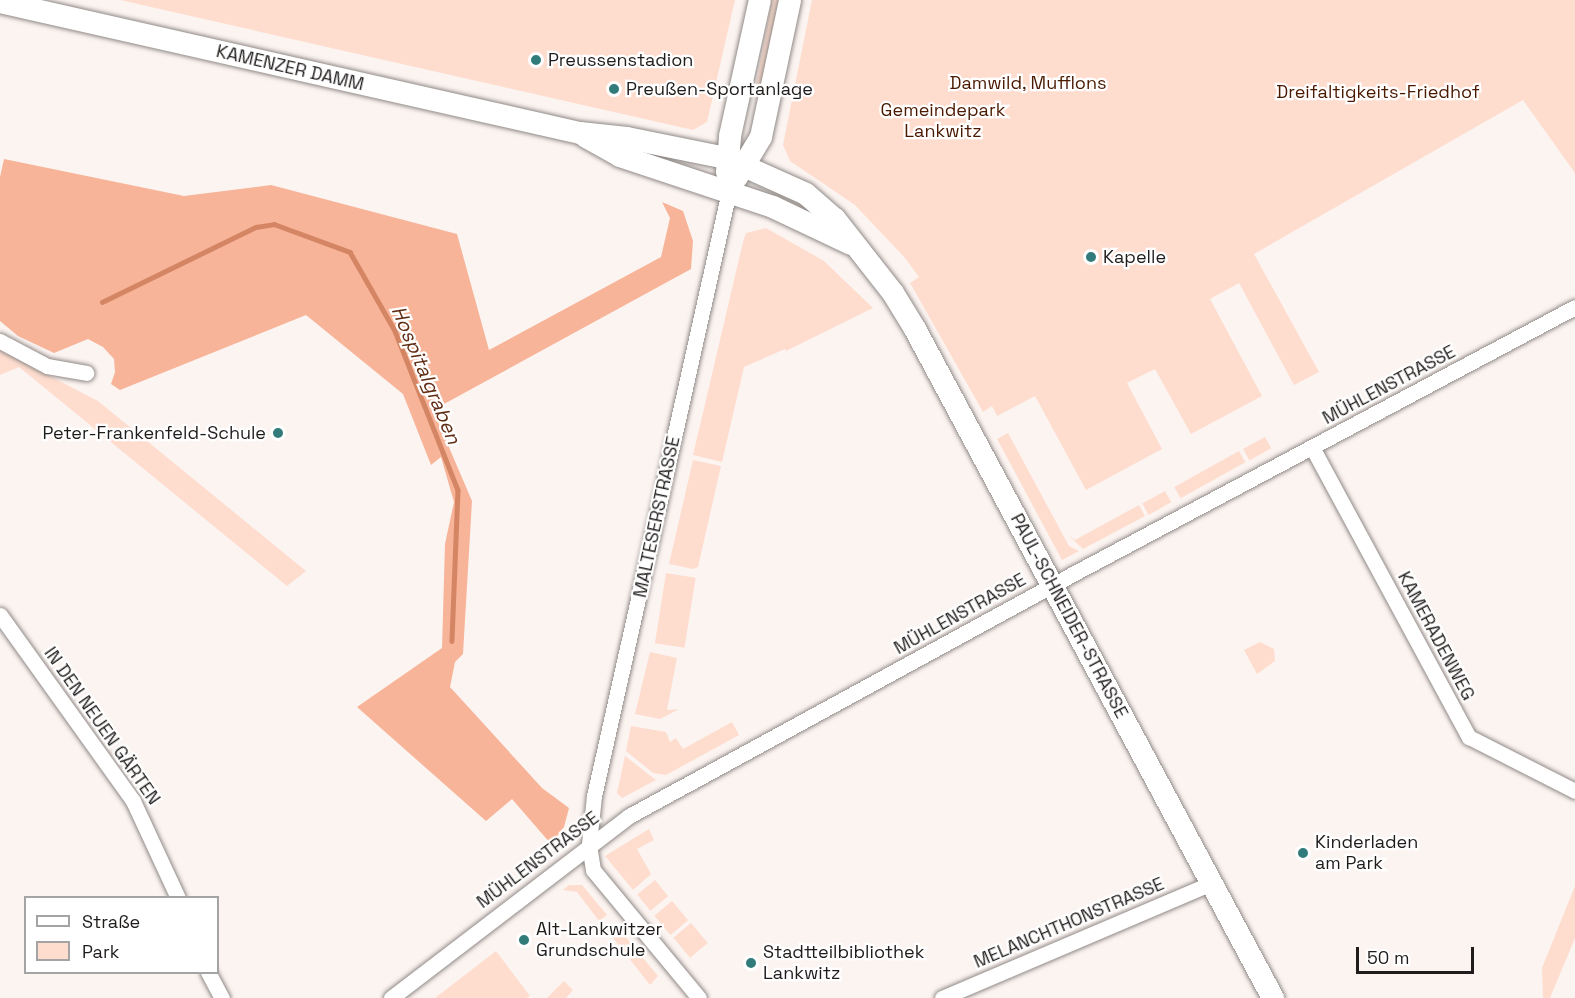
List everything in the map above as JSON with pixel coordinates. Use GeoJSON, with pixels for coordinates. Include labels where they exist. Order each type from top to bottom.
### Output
{"type":"FeatureCollection","features":[{"type":"Feature","properties":{"kind":"main road","name":"MALTESERSTRASSE"},"geometry":{"type":"LineString","coordinates":[[729,191],[736,161],[760,0]]}},
{"type":"Feature","properties":{"kind":"main road"},"geometry":{"type":"LineString","coordinates":[[736,161],[761,137],[790,0]]}},
{"type":"Feature","properties":{"kind":"main road","name":"KAMENZER DAMM"},"geometry":{"type":"LineString","coordinates":[[0,2],[580,134],[627,138],[736,161]]}},
{"type":"Feature","properties":{"kind":"main road","name":"KAMENZER DAMM"},"geometry":{"type":"LineString","coordinates":[[580,134],[620,156],[729,191]]}},
{"type":"Feature","properties":{"kind":"main road","name":"PAUL-SCHNEIDER-STRASSE"},"geometry":{"type":"LineString","coordinates":[[736,161],[806,194],[835,219],[851,244],[893,293],[915,329],[1053,585],[1273,998]]}},
{"type":"Feature","properties":{"kind":"main road","name":"PAUL-SCHNEIDER-STRASSE"},"geometry":{"type":"LineString","coordinates":[[729,191],[851,244]]}},
{"type":"Feature","properties":{"kind":"street","name":"MALTESERSTRASSE"},"geometry":{"type":"LineString","coordinates":[[699,998],[593,870],[589,844],[594,796],[729,191]]}},
{"type":"Feature","properties":{"kind":"street","name":"MÜHLENSTRASSE"},"geometry":{"type":"LineString","coordinates":[[391,998],[589,844],[629,816],[1053,585],[1575,308]]}},
{"type":"Feature","properties":{"kind":"street"},"geometry":{"type":"LineString","coordinates":[[0,341],[47,366],[86,373]]}},
{"type":"Feature","properties":{"kind":"street","name":"KAMERADENWEG"},"geometry":{"type":"LineString","coordinates":[[1313,449],[1466,733],[1474,741],[1575,791]]}},
{"type":"Feature","properties":{"kind":"street","name":"IN DEN NEUEN GÄRTEN"},"geometry":{"type":"LineString","coordinates":[[0,615],[134,803],[178,896]]}},
{"type":"Feature","properties":{"kind":"street","name":"MELANCHTHONSTRASSE"},"geometry":{"type":"LineString","coordinates":[[942,998],[1212,883]]}},
{"type":"Feature","properties":{"kind":"street"},"geometry":{"type":"LineString","coordinates":[[209,974],[222,998]]}},
{"type":"Feature","properties":{"kind":"green space","name":"Preußen-Sportanlage"},"geometry":{"type":"Polygon","coordinates":[[[120,0],[735,0],[707,122],[693,130],[120,0]]]}},
{"type":"Feature","properties":{"kind":"green space"},"geometry":{"type":"Polygon","coordinates":[[[772,0],[781,0],[761,83],[756,85],[772,0]]]}},
{"type":"Feature","properties":{"kind":"green space"},"geometry":{"type":"Polygon","coordinates":[[[812,0],[1575,0],[1575,173],[1523,100],[1254,254],[1319,372],[1294,385],[1239,283],[1210,299],[1262,396],[1191,434],[1155,369],[1127,383],[1162,449],[1086,490],[1035,396],[997,416],[992,406],[983,412],[910,283],[919,277],[905,258],[855,205],[790,161],[783,145],[812,0]]]}},
{"type":"Feature","properties":{"kind":"green space"},"geometry":{"type":"Polygon","coordinates":[[[766,228],[824,261],[873,308],[786,351],[785,349],[744,367],[722,462],[693,455],[743,242],[746,233],[766,228]]]}},
{"type":"Feature","properties":{"kind":"green space"},"geometry":{"type":"Polygon","coordinates":[[[0,350],[98,401],[306,571],[287,586],[19,367],[0,375],[0,350]]]}},
{"type":"Feature","properties":{"kind":"green space"},"geometry":{"type":"Polygon","coordinates":[[[1008,433],[1069,546],[1079,551],[1062,560],[997,439],[1008,433]]]}},
{"type":"Feature","properties":{"kind":"green space"},"geometry":{"type":"Polygon","coordinates":[[[1265,437],[1271,448],[1249,460],[1243,449],[1265,437]]]}},
{"type":"Feature","properties":{"kind":"green space"},"geometry":{"type":"Polygon","coordinates":[[[1239,451],[1245,462],[1181,498],[1174,487],[1239,451]]]}},
{"type":"Feature","properties":{"kind":"green space"},"geometry":{"type":"Polygon","coordinates":[[[693,460],[721,466],[698,567],[693,569],[669,564],[693,460]]]}},
{"type":"Feature","properties":{"kind":"green space"},"geometry":{"type":"Polygon","coordinates":[[[1165,491],[1171,502],[1149,515],[1142,504],[1165,491]]]}},
{"type":"Feature","properties":{"kind":"green space"},"geometry":{"type":"Polygon","coordinates":[[[1139,505],[1145,516],[1083,549],[1068,535],[1075,540],[1139,505]]]}},
{"type":"Feature","properties":{"kind":"green space"},"geometry":{"type":"Polygon","coordinates":[[[666,573],[696,578],[685,648],[655,643],[666,573]]]}},
{"type":"Feature","properties":{"kind":"green space"},"geometry":{"type":"Polygon","coordinates":[[[1260,642],[1274,649],[1275,661],[1257,674],[1244,650],[1260,642]]]}},
{"type":"Feature","properties":{"kind":"green space"},"geometry":{"type":"Polygon","coordinates":[[[650,652],[677,658],[667,710],[679,709],[660,719],[635,714],[650,652]]]}},
{"type":"Feature","properties":{"kind":"green space"},"geometry":{"type":"Polygon","coordinates":[[[732,722],[739,735],[666,775],[653,773],[626,751],[631,726],[666,732],[670,742],[676,738],[683,749],[732,722]]]}},
{"type":"Feature","properties":{"kind":"green space"},"geometry":{"type":"Polygon","coordinates":[[[625,756],[656,780],[622,798],[617,793],[625,756]]]}},
{"type":"Feature","properties":{"kind":"green space"},"geometry":{"type":"Polygon","coordinates":[[[649,829],[654,840],[637,849],[651,874],[633,890],[605,856],[649,829]]]}},
{"type":"Feature","properties":{"kind":"green space"},"geometry":{"type":"Polygon","coordinates":[[[655,880],[668,896],[650,911],[637,894],[655,880]]]}},
{"type":"Feature","properties":{"kind":"green space"},"geometry":{"type":"Polygon","coordinates":[[[569,885],[582,885],[607,915],[599,921],[577,892],[563,890],[569,885]]]}},
{"type":"Feature","properties":{"kind":"green space"},"geometry":{"type":"Polygon","coordinates":[[[1575,886],[1575,938],[1550,998],[1543,998],[1542,968],[1575,886]]]}},
{"type":"Feature","properties":{"kind":"green space"},"geometry":{"type":"Polygon","coordinates":[[[672,901],[688,920],[670,935],[654,916],[672,901]]]}},
{"type":"Feature","properties":{"kind":"green space"},"geometry":{"type":"Polygon","coordinates":[[[691,923],[708,943],[690,958],[673,938],[691,923]]]}},
{"type":"Feature","properties":{"kind":"green space"},"geometry":{"type":"Polygon","coordinates":[[[615,924],[658,976],[650,985],[606,929],[615,924]]]}},
{"type":"Feature","properties":{"kind":"green space"},"geometry":{"type":"Polygon","coordinates":[[[496,951],[530,996],[527,998],[435,998],[496,951]]]}},
{"type":"Feature","properties":{"kind":"green space"},"geometry":{"type":"Polygon","coordinates":[[[564,981],[573,990],[566,998],[547,998],[564,981]]]}},
{"type":"Feature","properties":{"kind":"shaded area"},"geometry":{"type":"Polygon","coordinates":[[[4,159],[184,196],[271,185],[457,234],[489,350],[661,257],[670,218],[662,202],[683,211],[693,241],[691,269],[433,410],[472,501],[463,654],[455,662],[450,687],[542,788],[569,808],[564,827],[551,844],[512,799],[486,821],[357,707],[442,648],[445,544],[454,502],[441,457],[431,465],[403,394],[306,315],[120,390],[111,384],[115,372],[114,359],[103,347],[88,339],[54,353],[18,336],[0,321],[0,177],[4,159]]]}},
{"type":"Feature","properties":{"kind":"waterway","name":"Hospitalgraben"},"geometry":{"type":"LineString","coordinates":[[102,302],[256,227],[274,224],[350,252],[395,331],[458,490],[452,641]]}},
{"type":"Feature","properties":{"kind":"place","name":"Preussenstadion"},"geometry":{"type":"Point","coordinates":[536,60]}},
{"type":"Feature","properties":{"kind":"place","name":"Preußen-Sportanlage"},"geometry":{"type":"Point","coordinates":[614,89]}},
{"type":"Feature","properties":{"kind":"place","name":"Kapelle"},"geometry":{"type":"Point","coordinates":[1091,257]}},
{"type":"Feature","properties":{"kind":"place","name":"Peter-Frankenfeld-Schule"},"geometry":{"type":"Point","coordinates":[278,433]}},
{"type":"Feature","properties":{"kind":"place","name":"Kinderladen am Park"},"geometry":{"type":"Point","coordinates":[1303,853]}},
{"type":"Feature","properties":{"kind":"place","name":"Alt-Lankwitzer Grundschule"},"geometry":{"type":"Point","coordinates":[524,940]}},
{"type":"Feature","properties":{"kind":"place","name":"Stadtteilbibliothek Lankwitz"},"geometry":{"type":"Point","coordinates":[751,963]}},
{"type":"Feature","properties":{"kind":"park label","name":"Damwild, Mufflons"},"geometry":{"type":"Point","coordinates":[1028,83]}},
{"type":"Feature","properties":{"kind":"park label","name":"Dreifaltigkeits-Friedhof"},"geometry":{"type":"Point","coordinates":[1378,92]}},
{"type":"Feature","properties":{"kind":"park label","name":"Gemeindepark Lankwitz"},"geometry":{"type":"Point","coordinates":[943,121]}}]}
